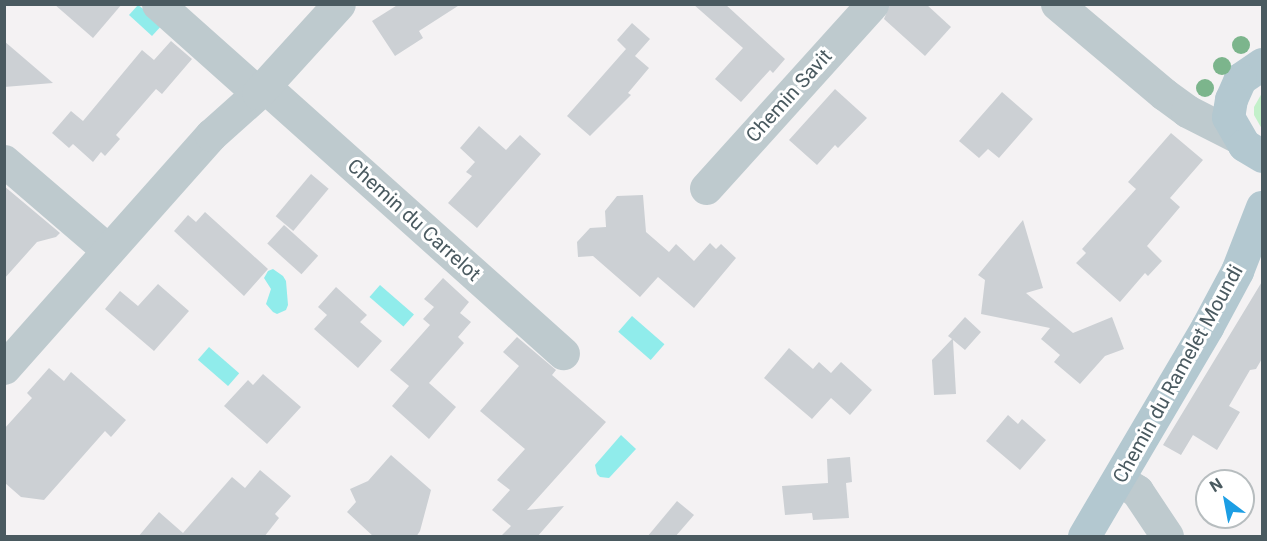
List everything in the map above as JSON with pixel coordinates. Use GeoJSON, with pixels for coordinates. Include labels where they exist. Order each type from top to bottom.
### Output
{"type":"FeatureCollection","features":[{"type":"Feature","properties":{"kind":"main road"},"geometry":{"type":"LineString","coordinates":[[1250,146],[1228,117],[1231,99],[1240,79],[1263,64]]}},
{"type":"Feature","properties":{"kind":"main road","name":"Chemin du Ramelet Moundi"},"geometry":{"type":"LineString","coordinates":[[1084,537],[1119,480],[1237,271],[1263,207]]}},
{"type":"Feature","properties":{"kind":"street","name":"Chemin du Carrelot"},"geometry":{"type":"LineString","coordinates":[[158,4],[261,89],[563,354]]}},
{"type":"Feature","properties":{"kind":"street"},"geometry":{"type":"LineString","coordinates":[[4,368],[211,135],[261,89],[339,4]]}},
{"type":"Feature","properties":{"kind":"street","name":"Chemin Savit"},"geometry":{"type":"LineString","coordinates":[[706,188],[872,4]]}},
{"type":"Feature","properties":{"kind":"street"},"geometry":{"type":"LineString","coordinates":[[1057,4],[1187,111],[1250,146]]}},
{"type":"Feature","properties":{"kind":"street"},"geometry":{"type":"LineString","coordinates":[[4,161],[108,250]]}},
{"type":"Feature","properties":{"kind":"street"},"geometry":{"type":"LineString","coordinates":[[1119,480],[1137,491],[1167,537]]}},
{"type":"Feature","properties":{"kind":"green space"},"geometry":{"type":"Polygon","coordinates":[[[1262,93],[1262,129],[1254,115],[1254,107],[1262,93]]]}},
{"type":"Feature","properties":{"kind":"water"},"geometry":{"type":"Polygon","coordinates":[[[138,5],[163,24],[152,36],[129,15],[138,5]]]}},
{"type":"Feature","properties":{"kind":"water"},"geometry":{"type":"Polygon","coordinates":[[[273,269],[286,281],[288,305],[286,310],[277,314],[266,304],[271,289],[264,278],[268,271],[273,269]]]}},
{"type":"Feature","properties":{"kind":"water"},"geometry":{"type":"Polygon","coordinates":[[[380,285],[414,315],[403,327],[370,297],[380,285]]]}},
{"type":"Feature","properties":{"kind":"water"},"geometry":{"type":"Polygon","coordinates":[[[632,316],[664,344],[651,360],[618,332],[632,316]]]}},
{"type":"Feature","properties":{"kind":"water"},"geometry":{"type":"Polygon","coordinates":[[[209,347],[239,373],[228,386],[198,360],[209,347]]]}},
{"type":"Feature","properties":{"kind":"water"},"geometry":{"type":"Polygon","coordinates":[[[621,435],[636,449],[609,478],[600,477],[595,465],[621,435]]]}},
{"type":"Feature","properties":{"kind":"building"},"geometry":{"type":"Polygon","coordinates":[[[54,4],[122,4],[93,38],[54,4]]]}},
{"type":"Feature","properties":{"kind":"building"},"geometry":{"type":"Polygon","coordinates":[[[399,4],[461,4],[419,31],[423,38],[395,56],[372,21],[399,4]]]}},
{"type":"Feature","properties":{"kind":"building"},"geometry":{"type":"Polygon","coordinates":[[[693,4],[725,4],[785,59],[773,73],[770,70],[741,102],[715,79],[743,48],[693,4]]]}},
{"type":"Feature","properties":{"kind":"building"},"geometry":{"type":"Polygon","coordinates":[[[890,4],[926,4],[951,27],[925,56],[884,19],[890,4]]]}},
{"type":"Feature","properties":{"kind":"building"},"geometry":{"type":"Polygon","coordinates":[[[632,23],[650,39],[635,56],[649,68],[628,93],[631,95],[590,136],[567,116],[626,49],[617,40],[632,23]]]}},
{"type":"Feature","properties":{"kind":"building"},"geometry":{"type":"Polygon","coordinates":[[[4,41],[53,83],[4,87],[4,41]]]}},
{"type":"Feature","properties":{"kind":"building"},"geometry":{"type":"Polygon","coordinates":[[[171,41],[192,59],[162,94],[156,89],[116,135],[120,139],[105,156],[101,152],[93,162],[73,144],[69,148],[52,133],[71,111],[83,121],[142,50],[154,60],[171,41]]]}},
{"type":"Feature","properties":{"kind":"building"},"geometry":{"type":"Polygon","coordinates":[[[835,89],[867,118],[838,148],[835,145],[817,165],[789,140],[835,89]]]}},
{"type":"Feature","properties":{"kind":"building"},"geometry":{"type":"Polygon","coordinates":[[[1002,92],[1033,119],[999,158],[988,149],[979,158],[959,141],[1002,92]]]}},
{"type":"Feature","properties":{"kind":"building"},"geometry":{"type":"Polygon","coordinates":[[[479,126],[506,150],[520,135],[541,154],[477,228],[448,203],[472,176],[466,172],[475,162],[460,148],[479,126]]]}},
{"type":"Feature","properties":{"kind":"building"},"geometry":{"type":"Polygon","coordinates":[[[1171,133],[1203,160],[1170,198],[1180,207],[1147,246],[1162,261],[1148,276],[1145,273],[1120,302],[1076,263],[1086,253],[1082,249],[1136,189],[1128,182],[1171,133]]]}},
{"type":"Feature","properties":{"kind":"building"},"geometry":{"type":"Polygon","coordinates":[[[311,174],[329,189],[293,231],[276,216],[311,174]]]}},
{"type":"Feature","properties":{"kind":"building"},"geometry":{"type":"Polygon","coordinates":[[[4,186],[60,233],[56,237],[37,242],[4,279],[4,186]]]}},
{"type":"Feature","properties":{"kind":"building"},"geometry":{"type":"Polygon","coordinates":[[[643,195],[646,232],[669,252],[676,244],[694,261],[710,243],[716,249],[721,244],[736,258],[694,308],[658,277],[640,297],[593,256],[578,257],[577,242],[590,228],[606,227],[605,211],[617,196],[643,195]]]}},
{"type":"Feature","properties":{"kind":"building"},"geometry":{"type":"Polygon","coordinates":[[[205,212],[268,269],[244,296],[174,231],[188,215],[196,222],[205,212]]]}},
{"type":"Feature","properties":{"kind":"building"},"geometry":{"type":"Polygon","coordinates":[[[1023,220],[1043,288],[1026,293],[1073,333],[1112,317],[1124,349],[1105,356],[1080,384],[1054,362],[1060,355],[1041,339],[1050,328],[981,314],[985,280],[978,275],[1023,220]]]}},
{"type":"Feature","properties":{"kind":"building"},"geometry":{"type":"Polygon","coordinates":[[[284,225],[318,256],[301,274],[267,244],[284,225]]]}},
{"type":"Feature","properties":{"kind":"building"},"geometry":{"type":"Polygon","coordinates":[[[443,278],[469,302],[460,313],[471,322],[458,337],[464,343],[429,383],[456,407],[429,439],[392,406],[409,386],[390,370],[430,325],[423,319],[434,307],[424,299],[443,278]]]}},
{"type":"Feature","properties":{"kind":"building"},"geometry":{"type":"Polygon","coordinates":[[[1263,280],[1263,357],[1256,369],[1250,370],[1229,406],[1240,412],[1217,450],[1193,435],[1181,455],[1163,445],[1263,280]]]}},
{"type":"Feature","properties":{"kind":"building"},"geometry":{"type":"Polygon","coordinates":[[[158,284],[189,311],[154,351],[105,309],[120,291],[138,306],[158,284]]]}},
{"type":"Feature","properties":{"kind":"building"},"geometry":{"type":"Polygon","coordinates":[[[336,287],[367,315],[360,322],[382,341],[358,368],[314,329],[327,315],[318,307],[336,287]]]}},
{"type":"Feature","properties":{"kind":"building"},"geometry":{"type":"Polygon","coordinates":[[[965,317],[981,332],[965,350],[953,340],[956,394],[934,395],[932,360],[952,339],[948,336],[965,317]]]}},
{"type":"Feature","properties":{"kind":"building"},"geometry":{"type":"Polygon","coordinates":[[[517,337],[556,370],[552,375],[606,422],[527,510],[564,506],[537,537],[500,537],[511,526],[492,510],[510,490],[497,480],[525,449],[480,411],[519,366],[503,352],[517,337]]]}},
{"type":"Feature","properties":{"kind":"building"},"geometry":{"type":"Polygon","coordinates":[[[789,348],[813,369],[819,362],[831,373],[841,362],[872,390],[850,415],[831,398],[812,419],[764,378],[789,348]]]}},
{"type":"Feature","properties":{"kind":"building"},"geometry":{"type":"Polygon","coordinates":[[[49,368],[64,381],[71,372],[126,420],[111,437],[105,431],[44,500],[21,497],[5,483],[4,429],[32,398],[27,393],[49,368]]]}},
{"type":"Feature","properties":{"kind":"building"},"geometry":{"type":"Polygon","coordinates":[[[263,374],[301,407],[267,444],[224,406],[248,380],[253,385],[263,374]]]}},
{"type":"Feature","properties":{"kind":"building"},"geometry":{"type":"Polygon","coordinates":[[[1008,415],[1018,424],[1022,419],[1046,440],[1020,470],[986,441],[1008,415]]]}},
{"type":"Feature","properties":{"kind":"building"},"geometry":{"type":"Polygon","coordinates":[[[391,455],[431,490],[420,531],[416,537],[374,537],[347,512],[356,502],[350,489],[368,481],[391,455]]]}},
{"type":"Feature","properties":{"kind":"building"},"geometry":{"type":"Polygon","coordinates":[[[850,457],[852,482],[846,483],[849,518],[813,520],[812,513],[785,515],[782,486],[828,483],[827,459],[850,457]]]}},
{"type":"Feature","properties":{"kind":"building"},"geometry":{"type":"Polygon","coordinates":[[[260,470],[291,496],[275,514],[279,518],[264,537],[138,537],[159,512],[183,533],[232,477],[245,488],[260,470]]]}},
{"type":"Feature","properties":{"kind":"building"},"geometry":{"type":"Polygon","coordinates":[[[677,501],[694,515],[675,537],[647,537],[677,501]]]}}]}
